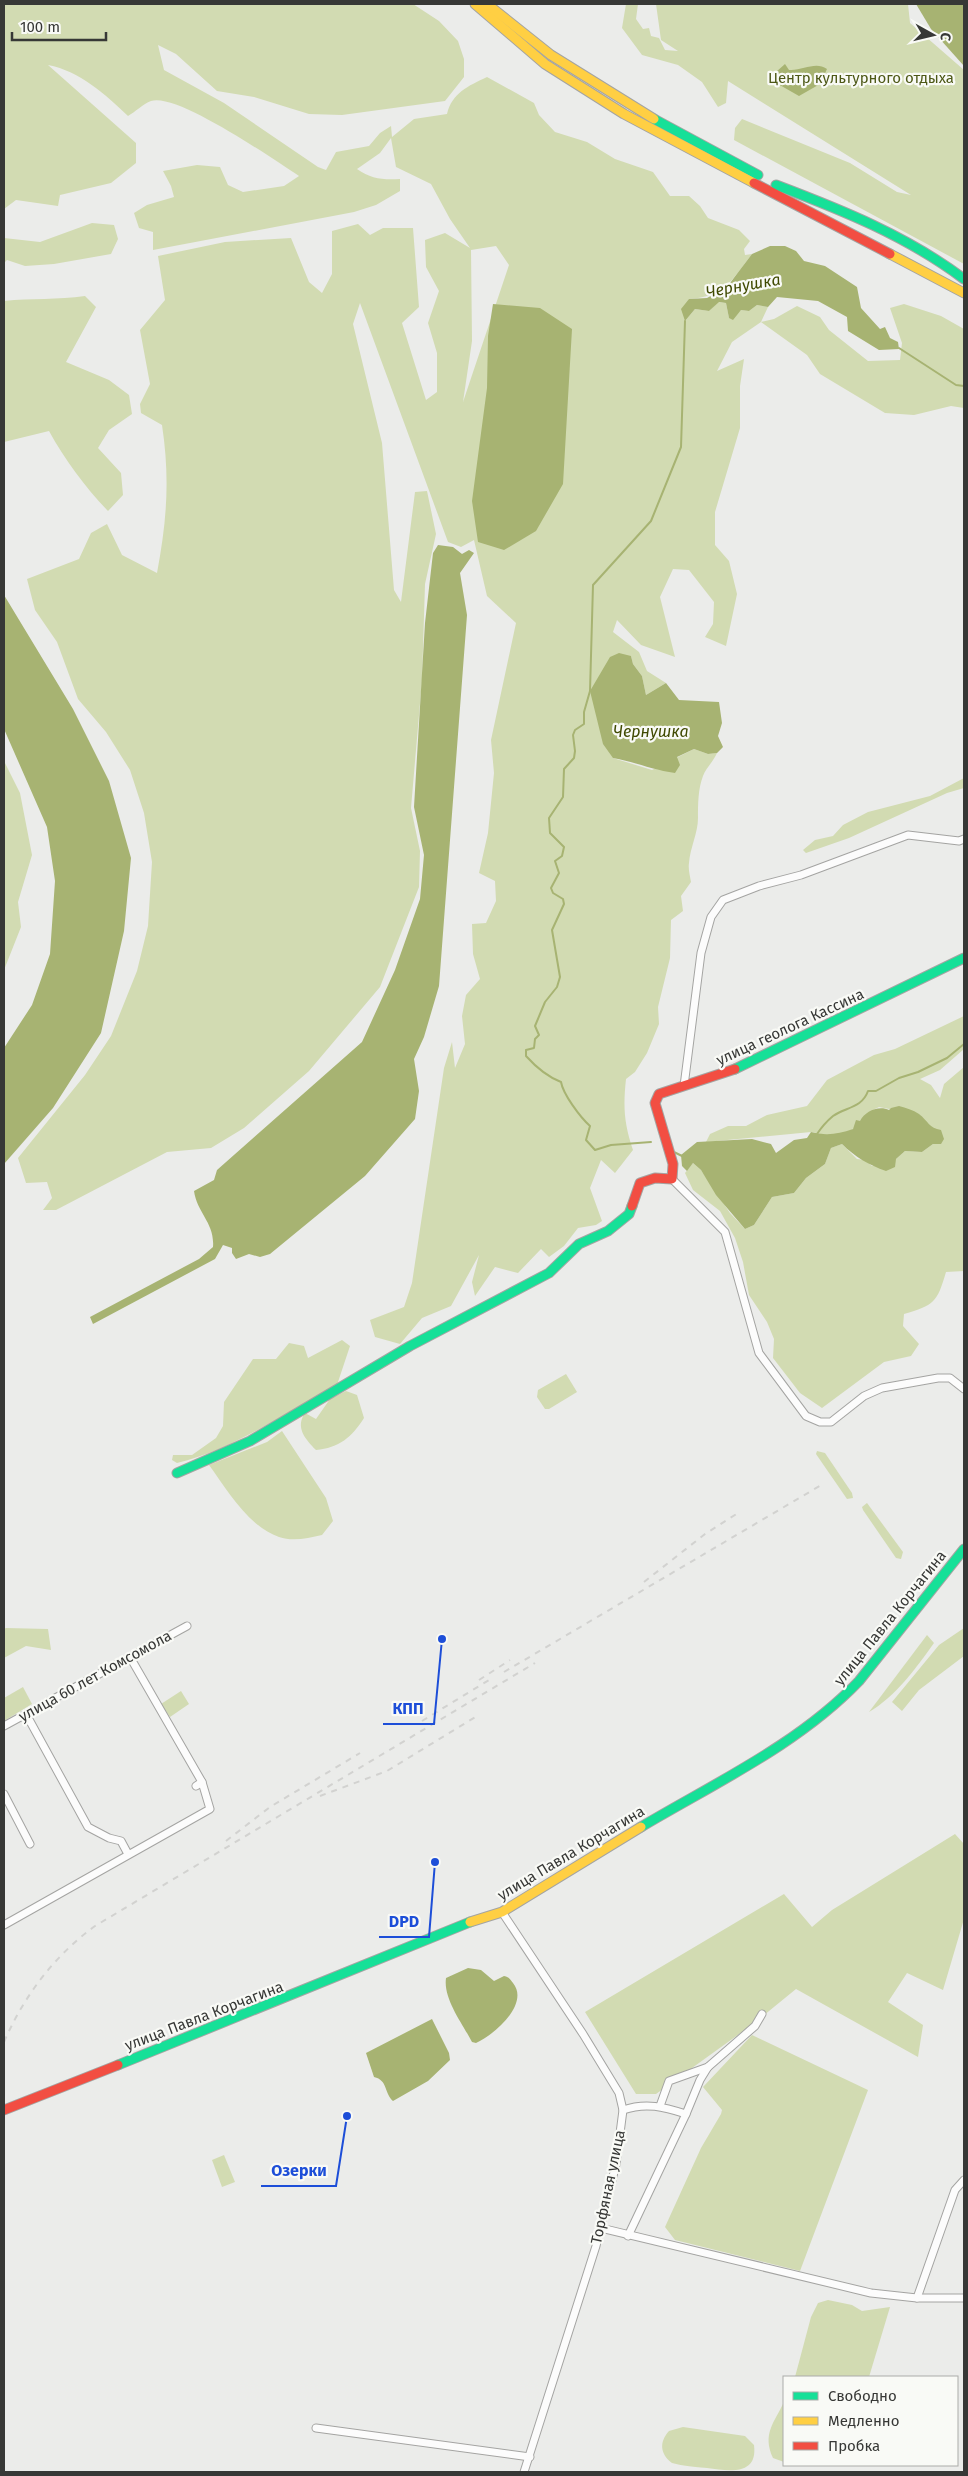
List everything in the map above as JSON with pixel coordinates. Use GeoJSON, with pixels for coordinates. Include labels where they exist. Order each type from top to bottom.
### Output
{"type":"FeatureCollection","features":[{"type":"Feature","properties":{"kind":"main road"},"geometry":{"type":"LineString","coordinates":[[475,4],[545,64],[624,114],[964,293]]}},
{"type":"Feature","properties":{"kind":"main road"},"geometry":{"type":"LineString","coordinates":[[487,4],[550,56],[628,106],[964,284]]}},
{"type":"Feature","properties":{"kind":"main road"},"geometry":{"type":"LineString","coordinates":[[776,185],[856,216],[941,261],[964,279]]}},
{"type":"Feature","properties":{"kind":"main road","name":"улица геолога Кассина"},"geometry":{"type":"LineString","coordinates":[[672,1179],[673,1164],[655,1103],[659,1094],[726,1074],[964,958]]}},
{"type":"Feature","properties":{"kind":"main road"},"geometry":{"type":"LineString","coordinates":[[177,1472],[250,1441],[410,1346],[549,1273],[579,1244],[608,1230],[629,1214],[640,1183],[655,1178],[672,1179]]}},
{"type":"Feature","properties":{"kind":"main road","name":"улица Павла Корчагина"},"geometry":{"type":"LineString","coordinates":[[4,2110],[276,2003],[467,1924],[502,1912],[578,1864],[764,1755],[831,1710],[859,1681],[964,1549]]}},
{"type":"Feature","properties":{"kind":"street"},"geometry":{"type":"LineString","coordinates":[[684,1086],[701,953],[711,917],[723,900],[777,880],[801,875],[908,835],[964,840]]}},
{"type":"Feature","properties":{"kind":"street"},"geometry":{"type":"LineString","coordinates":[[672,1179],[725,1232],[759,1353],[806,1416],[820,1422],[831,1422],[864,1396],[882,1388],[938,1378],[950,1378],[964,1389]]}},
{"type":"Feature","properties":{"kind":"street","name":"улица 60 лет Комсомола"},"geometry":{"type":"LineString","coordinates":[[4,1726],[187,1626]]}},
{"type":"Feature","properties":{"kind":"street"},"geometry":{"type":"LineString","coordinates":[[4,1924],[210,1809],[199,1784],[130,1657]]}},
{"type":"Feature","properties":{"kind":"street"},"geometry":{"type":"LineString","coordinates":[[26,1714],[88,1827],[109,1838],[120,1841],[128,1854]]}},
{"type":"Feature","properties":{"kind":"street"},"geometry":{"type":"LineString","coordinates":[[4,1794],[30,1844]]}},
{"type":"Feature","properties":{"kind":"street","name":"Торфяная улица"},"geometry":{"type":"LineString","coordinates":[[502,1912],[602,2065],[619,2094],[623,2110],[616,2164],[601,2228],[524,2472]]}},
{"type":"Feature","properties":{"kind":"street"},"geometry":{"type":"LineString","coordinates":[[660,2106],[669,2081],[708,2066],[755,2026],[762,2014]]}},
{"type":"Feature","properties":{"kind":"street"},"geometry":{"type":"LineString","coordinates":[[628,2236],[708,2066]]}},
{"type":"Feature","properties":{"kind":"street"},"geometry":{"type":"LineString","coordinates":[[623,2110],[638,2105],[660,2106],[686,2114]]}},
{"type":"Feature","properties":{"kind":"street"},"geometry":{"type":"LineString","coordinates":[[917,2298],[956,2190],[964,2180]]}},
{"type":"Feature","properties":{"kind":"street"},"geometry":{"type":"LineString","coordinates":[[601,2228],[628,2236],[726,2257],[853,2290],[917,2298],[964,2298]]}},
{"type":"Feature","properties":{"kind":"street"},"geometry":{"type":"LineString","coordinates":[[316,2428],[530,2457]]}},
{"type":"Feature","properties":{"kind":"green space"},"geometry":{"type":"Polygon","coordinates":[[[4,4],[413,4],[439,21],[458,41],[464,59],[464,77],[445,101],[342,115],[309,114],[254,97],[217,91],[176,54],[158,45],[164,70],[224,103],[318,167],[326,170],[336,152],[369,146],[380,133],[391,126],[392,137],[414,119],[447,114],[457,95],[467,87],[487,77],[534,103],[539,115],[555,132],[587,142],[615,159],[653,172],[670,196],[689,196],[700,206],[708,218],[739,230],[750,241],[744,249],[745,255],[752,254],[739,272],[719,291],[701,298],[689,299],[685,321],[695,309],[709,311],[718,302],[726,303],[729,318],[741,310],[749,311],[757,305],[768,307],[761,322],[732,342],[717,371],[744,359],[740,386],[740,428],[715,512],[715,545],[729,561],[737,594],[726,646],[705,637],[713,624],[714,602],[689,570],[673,569],[660,597],[675,657],[641,645],[617,620],[613,632],[639,652],[647,671],[666,683],[646,695],[642,676],[633,664],[631,656],[613,758],[652,770],[694,749],[708,754],[717,753],[701,781],[698,802],[698,824],[689,865],[691,882],[681,896],[683,911],[671,920],[670,958],[658,1007],[659,1024],[647,1053],[635,1072],[626,1079],[625,1115],[633,1150],[615,1173],[601,1160],[590,1188],[602,1221],[596,1225],[578,1228],[564,1246],[549,1257],[541,1249],[518,1273],[495,1267],[475,1296],[472,1282],[479,1255],[451,1306],[422,1318],[400,1344],[375,1337],[370,1320],[404,1307],[412,1283],[444,1068],[452,1042],[455,1068],[465,1044],[462,1016],[466,995],[480,979],[473,954],[472,924],[486,923],[496,901],[495,881],[479,873],[488,833],[494,773],[491,740],[516,623],[487,596],[474,540],[461,547],[448,542],[360,303],[353,324],[382,443],[394,590],[401,602],[415,492],[427,491],[436,534],[425,584],[422,680],[411,808],[420,851],[419,887],[380,987],[309,1071],[244,1128],[211,1148],[167,1152],[56,1210],[43,1210],[52,1198],[47,1182],[26,1183],[18,1158],[85,1075],[111,1036],[137,971],[148,926],[152,862],[144,813],[130,770],[106,732],[78,699],[57,642],[35,610],[27,579],[79,559],[91,533],[107,524],[122,555],[157,573],[165,517],[166,463],[162,425],[141,413],[140,404],[150,384],[140,330],[165,300],[158,256],[225,242],[291,238],[309,282],[322,293],[332,274],[332,231],[358,224],[370,235],[383,228],[413,228],[419,307],[402,323],[426,400],[437,392],[437,353],[428,323],[439,291],[426,267],[425,240],[445,233],[470,248],[450,219],[431,184],[396,167],[391,138],[380,153],[357,169],[377,178],[400,179],[400,191],[376,205],[354,212],[153,250],[153,232],[139,228],[134,213],[147,205],[174,197],[171,186],[163,171],[197,165],[220,167],[228,185],[243,192],[284,186],[299,176],[225,129],[182,107],[164,101],[151,101],[128,116],[82,78],[48,65],[136,143],[136,163],[111,183],[60,195],[58,206],[16,200],[4,209],[4,4]],[[496,246],[471,250],[472,341],[463,402],[509,265],[496,246]]]}},
{"type":"Feature","properties":{"kind":"green space","name":"Центр культурного отдыха"},"geometry":{"type":"Polygon","coordinates":[[[626,4],[638,4],[636,19],[643,29],[649,28],[651,36],[659,38],[665,50],[678,51],[661,40],[656,4],[908,4],[910,23],[964,70],[964,264],[734,140],[735,128],[742,119],[850,163],[897,192],[911,195],[728,81],[726,103],[718,107],[702,82],[678,65],[642,55],[622,28],[626,4]]]}},
{"type":"Feature","properties":{"kind":"green space"},"geometry":{"type":"Polygon","coordinates":[[[92,223],[114,225],[118,239],[111,254],[54,264],[25,266],[7,260],[4,263],[4,238],[40,242],[92,223]]]}},
{"type":"Feature","properties":{"kind":"green space"},"geometry":{"type":"Polygon","coordinates":[[[85,296],[96,307],[66,362],[109,380],[129,395],[132,414],[109,430],[98,448],[121,473],[123,495],[108,511],[76,473],[49,431],[4,442],[4,301],[85,296]]]}},
{"type":"Feature","properties":{"kind":"green space"},"geometry":{"type":"Polygon","coordinates":[[[904,304],[941,316],[964,329],[964,408],[951,406],[914,415],[885,413],[820,374],[807,355],[761,322],[774,319],[797,306],[820,317],[829,330],[868,361],[900,360],[902,343],[890,308],[904,304]]]}},
{"type":"Feature","properties":{"kind":"green space"},"geometry":{"type":"Polygon","coordinates":[[[4,761],[20,793],[32,855],[18,902],[21,927],[4,970],[4,761]]]}},
{"type":"Feature","properties":{"kind":"green space"},"geometry":{"type":"Polygon","coordinates":[[[964,778],[964,788],[947,793],[849,838],[806,853],[803,850],[815,840],[833,836],[843,825],[868,812],[930,796],[964,778]]]}},
{"type":"Feature","properties":{"kind":"green space"},"geometry":{"type":"Polygon","coordinates":[[[964,1016],[964,1049],[940,1070],[920,1079],[931,1085],[940,1098],[944,1084],[964,1067],[964,1271],[946,1272],[937,1297],[933,1301],[922,1308],[904,1314],[903,1326],[919,1344],[911,1356],[884,1362],[822,1408],[800,1393],[773,1358],[774,1339],[767,1322],[749,1295],[743,1262],[735,1238],[720,1211],[693,1190],[685,1173],[693,1163],[701,1170],[730,1213],[745,1229],[754,1225],[772,1197],[794,1193],[806,1178],[825,1164],[831,1148],[842,1144],[857,1159],[865,1160],[872,1166],[896,1159],[905,1151],[922,1152],[933,1144],[936,1130],[928,1126],[920,1115],[879,1107],[868,1114],[850,1131],[844,1133],[827,1135],[811,1132],[706,1142],[710,1134],[728,1126],[746,1126],[767,1115],[807,1106],[827,1080],[874,1055],[895,1049],[964,1016]]]}},
{"type":"Feature","properties":{"kind":"green space"},"geometry":{"type":"Polygon","coordinates":[[[342,1340],[350,1346],[337,1385],[239,1440],[198,1457],[177,1463],[172,1460],[173,1455],[192,1455],[216,1438],[223,1426],[224,1402],[253,1359],[276,1359],[289,1343],[304,1346],[308,1358],[342,1340]]]}},
{"type":"Feature","properties":{"kind":"green space"},"geometry":{"type":"Polygon","coordinates":[[[566,1374],[577,1392],[549,1409],[545,1409],[537,1397],[538,1390],[566,1374]]]}},
{"type":"Feature","properties":{"kind":"green space"},"geometry":{"type":"Polygon","coordinates":[[[346,1391],[357,1395],[364,1418],[350,1436],[338,1444],[316,1450],[303,1433],[301,1428],[302,1418],[305,1413],[316,1419],[330,1399],[346,1391]]]}},
{"type":"Feature","properties":{"kind":"green space"},"geometry":{"type":"Polygon","coordinates":[[[282,1431],[326,1498],[333,1521],[322,1535],[290,1539],[268,1532],[240,1507],[209,1465],[267,1442],[282,1431]]]}},
{"type":"Feature","properties":{"kind":"green space"},"geometry":{"type":"Polygon","coordinates":[[[817,1451],[825,1453],[852,1493],[853,1498],[847,1499],[816,1454],[817,1451]]]}},
{"type":"Feature","properties":{"kind":"green space"},"geometry":{"type":"Polygon","coordinates":[[[867,1503],[903,1552],[901,1559],[896,1558],[863,1510],[862,1507],[867,1503]]]}},
{"type":"Feature","properties":{"kind":"green space"},"geometry":{"type":"Polygon","coordinates":[[[964,1628],[964,1656],[919,1690],[902,1711],[892,1702],[939,1645],[964,1628]]]}},
{"type":"Feature","properties":{"kind":"green space"},"geometry":{"type":"Polygon","coordinates":[[[4,1629],[48,1629],[51,1650],[26,1646],[4,1658],[4,1629]]]}},
{"type":"Feature","properties":{"kind":"green space"},"geometry":{"type":"Polygon","coordinates":[[[927,1635],[934,1643],[920,1662],[897,1690],[869,1712],[927,1635]]]}},
{"type":"Feature","properties":{"kind":"green space"},"geometry":{"type":"Polygon","coordinates":[[[23,1687],[32,1704],[4,1721],[4,1698],[23,1687]]]}},
{"type":"Feature","properties":{"kind":"green space"},"geometry":{"type":"Polygon","coordinates":[[[181,1691],[189,1704],[170,1717],[161,1704],[181,1691]]]}},
{"type":"Feature","properties":{"kind":"green space"},"geometry":{"type":"Polygon","coordinates":[[[955,1834],[964,1844],[964,1919],[943,1990],[907,1973],[888,2002],[923,2025],[918,2057],[796,1989],[753,2024],[656,2094],[636,2094],[585,2012],[784,1894],[812,1927],[832,1910],[955,1834]]]}},
{"type":"Feature","properties":{"kind":"green space"},"geometry":{"type":"Polygon","coordinates":[[[752,2035],[868,2090],[800,2271],[675,2240],[665,2227],[701,2148],[721,2114],[722,2110],[703,2087],[752,2035]]]}},
{"type":"Feature","properties":{"kind":"green space"},"geometry":{"type":"Polygon","coordinates":[[[224,2155],[235,2182],[222,2187],[212,2160],[224,2155]]]}},
{"type":"Feature","properties":{"kind":"green space"},"geometry":{"type":"Polygon","coordinates":[[[828,2300],[852,2305],[862,2311],[890,2307],[869,2376],[795,2376],[811,2317],[818,2303],[828,2300]]]}},
{"type":"Feature","properties":{"kind":"green space"},"geometry":{"type":"Polygon","coordinates":[[[783,2404],[783,2462],[773,2458],[770,2450],[769,2435],[783,2404]]]}},
{"type":"Feature","properties":{"kind":"green space"},"geometry":{"type":"Polygon","coordinates":[[[683,2427],[745,2436],[754,2445],[754,2455],[751,2462],[747,2467],[733,2470],[672,2463],[665,2456],[662,2444],[669,2431],[683,2427]]]}},
{"type":"Feature","properties":{"kind":"water"},"geometry":{"type":"Polygon","coordinates":[[[916,4],[964,4],[964,66],[931,29],[916,4]]]}},
{"type":"Feature","properties":{"kind":"water"},"geometry":{"type":"Polygon","coordinates":[[[785,64],[789,70],[813,66],[827,69],[820,84],[799,96],[778,84],[776,72],[785,64]]]}},
{"type":"Feature","properties":{"kind":"water"},"geometry":{"type":"Polygon","coordinates":[[[770,246],[785,246],[796,251],[804,261],[825,266],[857,287],[861,308],[880,329],[885,327],[890,338],[898,342],[899,349],[879,350],[848,331],[847,317],[818,301],[777,297],[768,307],[757,305],[749,311],[741,310],[733,320],[729,318],[726,303],[719,302],[709,311],[695,309],[685,321],[681,309],[689,299],[707,298],[727,287],[752,254],[770,246]]]}},
{"type":"Feature","properties":{"kind":"water"},"geometry":{"type":"Polygon","coordinates":[[[493,304],[540,308],[572,329],[563,484],[536,531],[504,550],[478,542],[472,501],[487,388],[488,336],[493,304]]]}},
{"type":"Feature","properties":{"kind":"water"},"geometry":{"type":"Polygon","coordinates":[[[438,545],[453,547],[462,554],[469,550],[474,553],[460,573],[467,615],[439,986],[424,1037],[414,1059],[419,1091],[415,1119],[365,1176],[270,1254],[260,1257],[249,1254],[236,1259],[232,1253],[232,1248],[223,1245],[215,1259],[93,1324],[90,1317],[199,1259],[213,1247],[209,1225],[194,1191],[214,1180],[217,1170],[362,1042],[395,970],[420,899],[424,855],[414,807],[425,623],[433,553],[438,545]]]}},
{"type":"Feature","properties":{"kind":"water"},"geometry":{"type":"Polygon","coordinates":[[[4,595],[73,709],[109,781],[131,858],[124,931],[101,1033],[53,1108],[4,1164],[4,1048],[32,1005],[50,954],[55,881],[47,827],[4,729],[4,595]]]}},
{"type":"Feature","properties":{"kind":"water","name":"Чернушка"},"geometry":{"type":"Polygon","coordinates":[[[619,653],[631,656],[633,664],[642,676],[646,695],[666,683],[679,700],[719,702],[722,723],[718,736],[723,747],[717,753],[708,754],[694,749],[677,757],[680,765],[675,773],[613,758],[603,744],[590,691],[610,657],[619,653]]]}},
{"type":"Feature","properties":{"kind":"water"},"geometry":{"type":"Polygon","coordinates":[[[899,1106],[917,1113],[931,1126],[941,1130],[944,1139],[941,1144],[933,1144],[922,1152],[905,1151],[896,1159],[895,1167],[886,1171],[863,1160],[842,1144],[831,1148],[825,1164],[806,1178],[794,1193],[772,1197],[754,1225],[745,1229],[716,1195],[701,1170],[693,1163],[687,1171],[682,1166],[681,1155],[697,1142],[752,1139],[771,1144],[776,1153],[794,1140],[807,1138],[811,1132],[827,1134],[848,1131],[853,1129],[856,1120],[860,1121],[865,1114],[873,1110],[881,1108],[889,1110],[899,1106]]]}},
{"type":"Feature","properties":{"kind":"water"},"geometry":{"type":"Polygon","coordinates":[[[468,1968],[481,1970],[494,1981],[504,1976],[507,1977],[517,1991],[514,2009],[508,2018],[492,2033],[476,2043],[472,2042],[454,2011],[446,1986],[446,1978],[468,1968]]]}},
{"type":"Feature","properties":{"kind":"water"},"geometry":{"type":"Polygon","coordinates":[[[432,2019],[449,2053],[450,2060],[428,2081],[393,2101],[382,2081],[374,2077],[366,2053],[432,2019]]]}},
{"type":"Feature","properties":{"kind":"waterway","name":"Чернушка"},"geometry":{"type":"LineString","coordinates":[[651,1142],[611,1145],[595,1150],[586,1140],[590,1126],[572,1105],[561,1082],[533,1064],[526,1056],[526,1050],[534,1048],[535,1039],[539,1035],[535,1026],[545,1002],[557,987],[560,977],[552,930],[564,904],[563,899],[553,893],[551,888],[559,873],[555,861],[562,856],[564,847],[550,833],[549,818],[563,797],[564,769],[574,758],[573,735],[575,730],[584,724],[584,712],[590,691],[593,585],[651,521],[681,447],[685,321]]}},
{"type":"Feature","properties":{"kind":"waterway","name":"Чернушка"},"geometry":{"type":"LineString","coordinates":[[899,348],[956,385],[964,386]]}},
{"type":"Feature","properties":{"kind":"waterway","name":"Чернушка"},"geometry":{"type":"LineString","coordinates":[[817,1134],[833,1116],[862,1101],[868,1091],[876,1091],[899,1078],[918,1072],[947,1058],[964,1044]]}},
{"type":"Feature","properties":{"kind":"waterway","name":"Чернушка"},"geometry":{"type":"LineString","coordinates":[[674,1152],[682,1156]]}},
{"type":"Feature","properties":{"kind":"railway"},"geometry":{"type":"LineString","coordinates":[[504,1672],[823,1484]]}},
{"type":"Feature","properties":{"kind":"railway"},"geometry":{"type":"LineString","coordinates":[[644,1582],[705,1534],[738,1513]]}},
{"type":"Feature","properties":{"kind":"railway"},"geometry":{"type":"LineString","coordinates":[[479,1680],[510,1660]]}},
{"type":"Feature","properties":{"kind":"railway"},"geometry":{"type":"LineString","coordinates":[[4,2042],[21,2009],[42,1978],[66,1950],[95,1926],[535,1663]]}},
{"type":"Feature","properties":{"kind":"railway"},"geometry":{"type":"LineString","coordinates":[[422,1721],[489,1680]]}},
{"type":"Feature","properties":{"kind":"railway"},"geometry":{"type":"LineString","coordinates":[[320,1796],[387,1771],[477,1716]]}},
{"type":"Feature","properties":{"kind":"railway"},"geometry":{"type":"LineString","coordinates":[[226,1841],[270,1807],[360,1753]]}},
{"type":"Feature","properties":{"kind":"traffic: fast"},"geometry":{"type":"LineString","coordinates":[[654,119],[758,175]]}},
{"type":"Feature","properties":{"kind":"traffic: fast"},"geometry":{"type":"LineString","coordinates":[[776,185],[873,225],[920,250],[964,279]]}},
{"type":"Feature","properties":{"kind":"traffic: fast"},"geometry":{"type":"LineString","coordinates":[[735,1069],[964,958]]}},
{"type":"Feature","properties":{"kind":"traffic: fast"},"geometry":{"type":"LineString","coordinates":[[177,1473],[250,1441],[410,1346],[549,1273],[579,1244],[608,1231],[629,1214],[632,1206]]}},
{"type":"Feature","properties":{"kind":"traffic: fast"},"geometry":{"type":"LineString","coordinates":[[641,1827],[755,1761],[810,1724],[835,1704],[859,1681],[964,1549]]}},
{"type":"Feature","properties":{"kind":"traffic: fast"},"geometry":{"type":"LineString","coordinates":[[118,2065],[470,1922]]}},
{"type":"Feature","properties":{"kind":"traffic: slow"},"geometry":{"type":"LineString","coordinates":[[475,4],[545,64],[624,114],[754,183]]}},
{"type":"Feature","properties":{"kind":"traffic: slow"},"geometry":{"type":"LineString","coordinates":[[487,4],[551,55],[654,119]]}},
{"type":"Feature","properties":{"kind":"traffic: slow"},"geometry":{"type":"LineString","coordinates":[[890,254],[964,293]]}},
{"type":"Feature","properties":{"kind":"traffic: slow"},"geometry":{"type":"LineString","coordinates":[[470,1922],[502,1912],[641,1827]]}},
{"type":"Feature","properties":{"kind":"traffic: jam"},"geometry":{"type":"LineString","coordinates":[[754,183],[890,254]]}},
{"type":"Feature","properties":{"kind":"traffic: jam"},"geometry":{"type":"LineString","coordinates":[[632,1206],[640,1183],[655,1178],[672,1179],[673,1164],[655,1103],[659,1094],[735,1069]]}},
{"type":"Feature","properties":{"kind":"traffic: jam"},"geometry":{"type":"LineString","coordinates":[[4,2110],[118,2065]]}},
{"type":"Feature","properties":{"kind":"place","name":"КПП"},"geometry":{"type":"Point","coordinates":[442,1639]}},
{"type":"Feature","properties":{"kind":"place","name":"DPD"},"geometry":{"type":"Point","coordinates":[435,1862]}},
{"type":"Feature","properties":{"kind":"place","name":"Озерки"},"geometry":{"type":"Point","coordinates":[347,2116]}}]}
